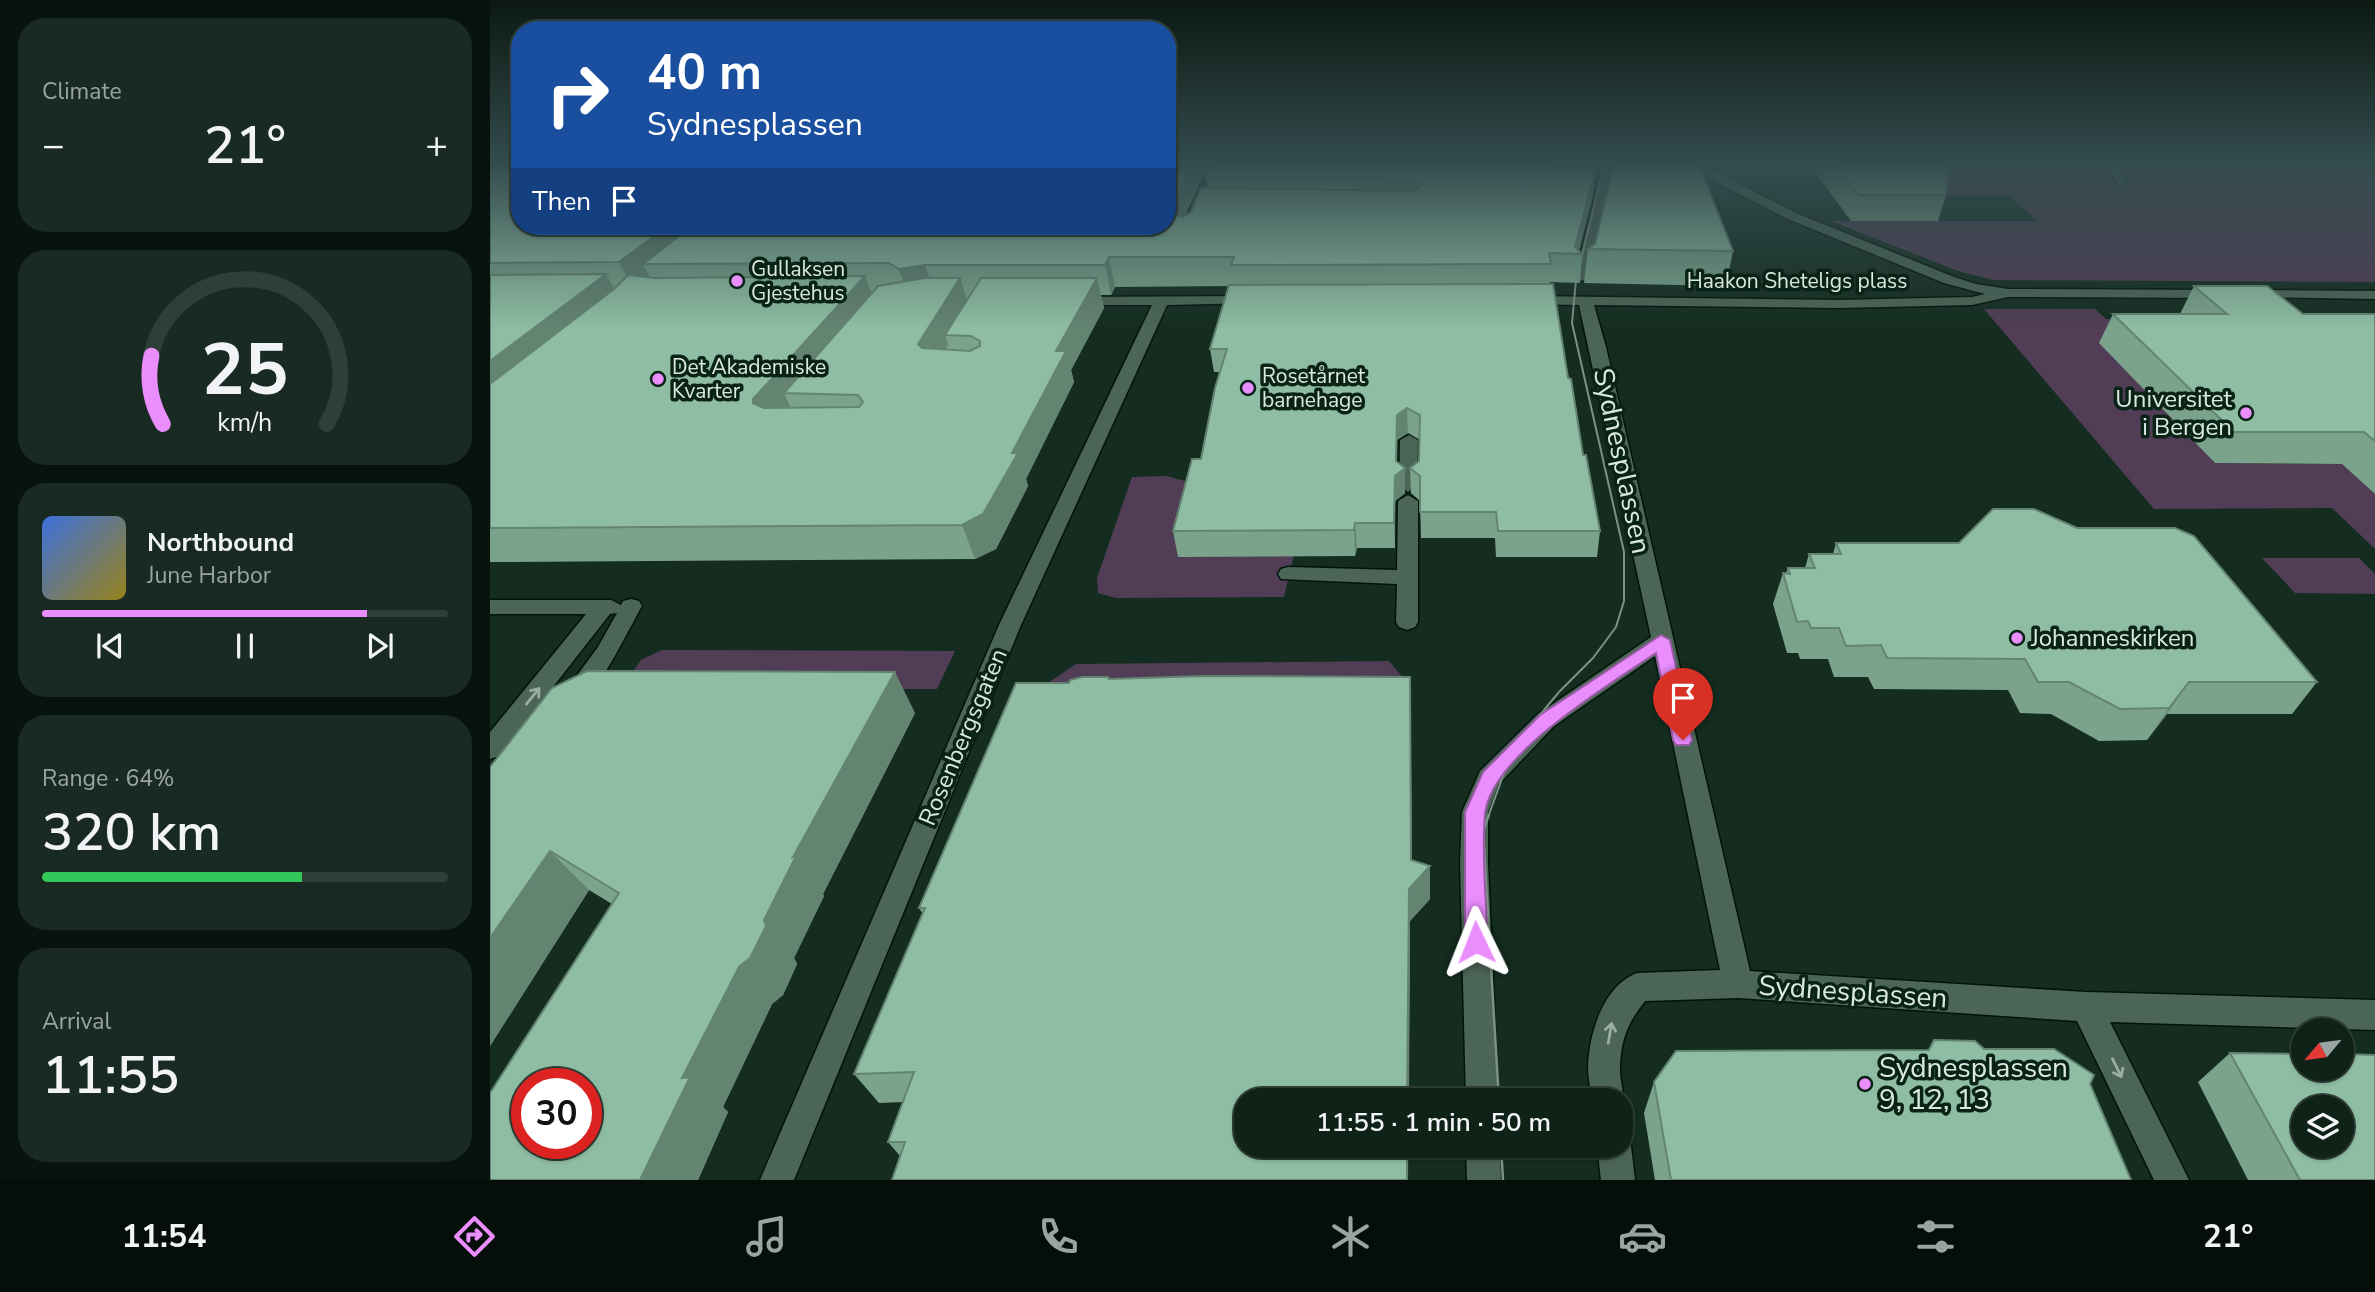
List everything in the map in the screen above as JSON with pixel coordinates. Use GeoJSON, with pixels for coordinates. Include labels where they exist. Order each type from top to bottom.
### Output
{"type":"FeatureCollection","features":[{"type":"Feature","properties":{"kind":"street"},"geometry":{"type":"LineString","coordinates":[[1582,277],[1596,220]]}},
{"type":"Feature","properties":{"kind":"street","name":"Haakon Sheteligs plass"},"geometry":{"type":"LineString","coordinates":[[1802,220],[1949,280],[1974,288],[2008,293],[2375,295]]}},
{"type":"Feature","properties":{"kind":"street","name":"Haakon Sheteligs plass"},"geometry":{"type":"LineString","coordinates":[[1518,300],[1840,304],[1972,301],[2008,293]]}},
{"type":"Feature","properties":{"kind":"street","name":"Rosenbergsgaten"},"geometry":{"type":"LineString","coordinates":[[777,1180],[1010,625],[1087,466],[1162,300]]}},
{"type":"Feature","properties":{"kind":"street"},"geometry":{"type":"LineString","coordinates":[[1066,301],[1272,300]]}},
{"type":"Feature","properties":{"kind":"street","name":"Sydnesplassen"},"geometry":{"type":"LineString","coordinates":[[1586,300],[1738,984],[2086,1007],[2375,1015]]}},
{"type":"Feature","properties":{"kind":"street"},"geometry":{"type":"LineString","coordinates":[[1407,622],[1409,440]]}},
{"type":"Feature","properties":{"kind":"street"},"geometry":{"type":"LineString","coordinates":[[1288,574],[1408,577]]}},
{"type":"Feature","properties":{"kind":"street"},"geometry":{"type":"LineString","coordinates":[[490,607],[631,606],[606,652],[565,708]]}},
{"type":"Feature","properties":{"kind":"street"},"geometry":{"type":"LineString","coordinates":[[490,749],[604,607]]}},
{"type":"Feature","properties":{"kind":"street"},"geometry":{"type":"LineString","coordinates":[[1482,1088],[1474,863],[1475,812],[1489,778],[1546,720],[1661,640]]}},
{"type":"Feature","properties":{"kind":"street"},"geometry":{"type":"LineString","coordinates":[[1606,1088],[1604,1067],[1612,1019],[1637,987],[1738,984]]}},
{"type":"Feature","properties":{"kind":"street"},"geometry":{"type":"LineString","coordinates":[[2086,1007],[2172,1180]]}},
{"type":"Feature","properties":{"kind":"street"},"geometry":{"type":"LineString","coordinates":[[1483,1158],[1484,1180]]}},
{"type":"Feature","properties":{"kind":"street"},"geometry":{"type":"LineString","coordinates":[[1615,1158],[1618,1180]]}},
{"type":"Feature","properties":{"kind":"shaded area"},"geometry":{"type":"Polygon","coordinates":[[[2375,220],[2375,282],[1993,280],[1958,271],[1831,221],[2375,220]]]}},
{"type":"Feature","properties":{"kind":"shaded area"},"geometry":{"type":"Polygon","coordinates":[[[1984,309],[2095,309],[2106,319],[2183,320],[2214,463],[2342,464],[2375,494],[2375,549],[2332,508],[2154,509],[1984,309]]]}},
{"type":"Feature","properties":{"kind":"shaded area"},"geometry":{"type":"Polygon","coordinates":[[[1166,476],[1197,484],[1294,555],[1284,597],[1116,598],[1098,593],[1097,578],[1132,477],[1166,476]]]}},
{"type":"Feature","properties":{"kind":"shaded area"},"geometry":{"type":"Polygon","coordinates":[[[2262,558],[2359,558],[2375,574],[2375,594],[2295,593],[2262,558]]]}},
{"type":"Feature","properties":{"kind":"shaded area"},"geometry":{"type":"Polygon","coordinates":[[[662,650],[955,651],[937,689],[679,689],[606,710],[641,660],[662,650]]]}},
{"type":"Feature","properties":{"kind":"shaded area"},"geometry":{"type":"Polygon","coordinates":[[[1389,661],[1404,679],[1042,687],[1076,664],[1389,661]]]}},
{"type":"Feature","properties":{"kind":"building"},"geometry":{"type":"Polygon","coordinates":[[[490,220],[511,220],[511,235],[656,235],[619,262],[490,263],[490,220]]]}},
{"type":"Feature","properties":{"kind":"building"},"geometry":{"type":"Polygon","coordinates":[[[1176,220],[1582,220],[1575,247],[1582,254],[1549,253],[1551,264],[1231,265],[1234,257],[1109,257],[1105,265],[925,265],[899,269],[889,263],[643,264],[680,235],[1176,235],[1176,220]]]}},
{"type":"Feature","properties":{"kind":"building"},"geometry":{"type":"Polygon","coordinates":[[[1601,220],[1721,220],[1733,251],[1588,249],[1595,244],[1601,220]]]}},
{"type":"Feature","properties":{"kind":"building"},"geometry":{"type":"Polygon","coordinates":[[[606,274],[490,361],[490,275],[606,274]]]}},
{"type":"Feature","properties":{"kind":"building"},"geometry":{"type":"Polygon","coordinates":[[[628,275],[655,278],[865,276],[753,399],[753,403],[764,408],[859,407],[863,402],[858,395],[784,393],[878,286],[925,278],[960,278],[918,344],[922,348],[970,351],[980,346],[980,341],[971,336],[945,335],[981,278],[1097,278],[1056,351],[1066,351],[1012,453],[1018,453],[983,514],[962,525],[490,528],[490,384],[614,289],[628,275]]]}},
{"type":"Feature","properties":{"kind":"building"},"geometry":{"type":"Polygon","coordinates":[[[1553,284],[1568,378],[1571,379],[1583,455],[1586,455],[1600,531],[1498,531],[1496,512],[1420,512],[1420,476],[1410,468],[1419,461],[1420,415],[1407,408],[1397,415],[1396,461],[1405,468],[1395,476],[1394,523],[1355,523],[1354,530],[1173,531],[1192,459],[1201,459],[1215,388],[1227,349],[1210,349],[1229,285],[1553,284]]]}},
{"type":"Feature","properties":{"kind":"building"},"geometry":{"type":"Polygon","coordinates":[[[2194,286],[2267,286],[2303,314],[2375,314],[2375,441],[2364,432],[2234,432],[2113,314],[2227,314],[2194,286]]]}},
{"type":"Feature","properties":{"kind":"building","name":"Johanneskirken"},"geometry":{"type":"Polygon","coordinates":[[[1993,509],[2034,509],[2077,528],[2175,528],[2194,536],[2317,682],[2189,682],[2169,708],[2120,709],[2069,682],[2038,682],[2025,659],[1887,658],[1881,645],[1846,646],[1839,628],[1811,628],[1808,621],[1797,622],[1783,573],[1790,574],[1788,568],[1815,568],[1809,554],[1841,554],[1836,543],[1959,543],[1993,509]]]}},
{"type":"Feature","properties":{"kind":"building"},"geometry":{"type":"Polygon","coordinates":[[[587,671],[895,672],[793,857],[796,856],[764,920],[766,926],[750,958],[739,967],[682,1078],[690,1077],[640,1180],[490,1180],[490,1093],[619,893],[550,851],[490,938],[490,767],[552,688],[587,671]]]}},
{"type":"Feature","properties":{"kind":"building"},"geometry":{"type":"Polygon","coordinates":[[[1204,676],[1410,677],[1411,860],[1430,866],[1409,889],[1407,1088],[1234,1088],[1234,1158],[1407,1158],[1407,1180],[892,1180],[905,1142],[888,1142],[914,1072],[854,1074],[925,908],[919,908],[1016,683],[1069,683],[1070,680],[1082,677],[1109,679],[1204,676]]]}},
{"type":"Feature","properties":{"kind":"building","name":"Sydnesplassen 9, 12, 13"},"geometry":{"type":"Polygon","coordinates":[[[1934,1040],[1975,1041],[1984,1049],[2054,1049],[2094,1075],[2090,1084],[2131,1180],[1671,1180],[1654,1082],[1676,1051],[1929,1050],[1934,1040]]]}},
{"type":"Feature","properties":{"kind":"building"},"geometry":{"type":"Polygon","coordinates":[[[2230,1053],[2291,1054],[2291,1082],[2354,1082],[2354,1054],[2375,1055],[2375,1180],[2300,1180],[2230,1053]]]}},
{"type":"Feature","properties":{"kind":"tram line"},"geometry":{"type":"LineString","coordinates":[[1488,817],[1514,746],[1559,692],[1593,658],[1616,627],[1624,601],[1624,552],[1572,323],[1576,280],[1591,220]]}},
{"type":"Feature","properties":{"kind":"tram line"},"geometry":{"type":"LineString","coordinates":[[1489,815],[1483,831],[1498,1088]]}},
{"type":"Feature","properties":{"kind":"tram line"},"geometry":{"type":"LineString","coordinates":[[1502,1158],[1503,1180]]}},
{"type":"Feature","properties":{"kind":"place","name":"Gullaksen Gjestehus"},"geometry":{"type":"Point","coordinates":[737,281]}},
{"type":"Feature","properties":{"kind":"place","name":"Det Akademiske Kvarter"},"geometry":{"type":"Point","coordinates":[658,379]}},
{"type":"Feature","properties":{"kind":"place","name":"Rosetårnet barnehage"},"geometry":{"type":"Point","coordinates":[1248,388]}},
{"type":"Feature","properties":{"kind":"place","name":"Universitet i Bergen"},"geometry":{"type":"Point","coordinates":[2246,413]}},
{"type":"Feature","properties":{"kind":"place","name":"Johanneskirken"},"geometry":{"type":"Point","coordinates":[2017,638]}},
{"type":"Feature","properties":{"kind":"place","name":"Sydnesplassen 9, 12, 13"},"geometry":{"type":"Point","coordinates":[1865,1084]}},
{"type":"Feature","properties":{"kind":"route"},"geometry":{"type":"LineString","coordinates":[[1476,942],[1475,812],[1489,778],[1511,753],[1546,720],[1661,640],[1683,740]]}}]}
